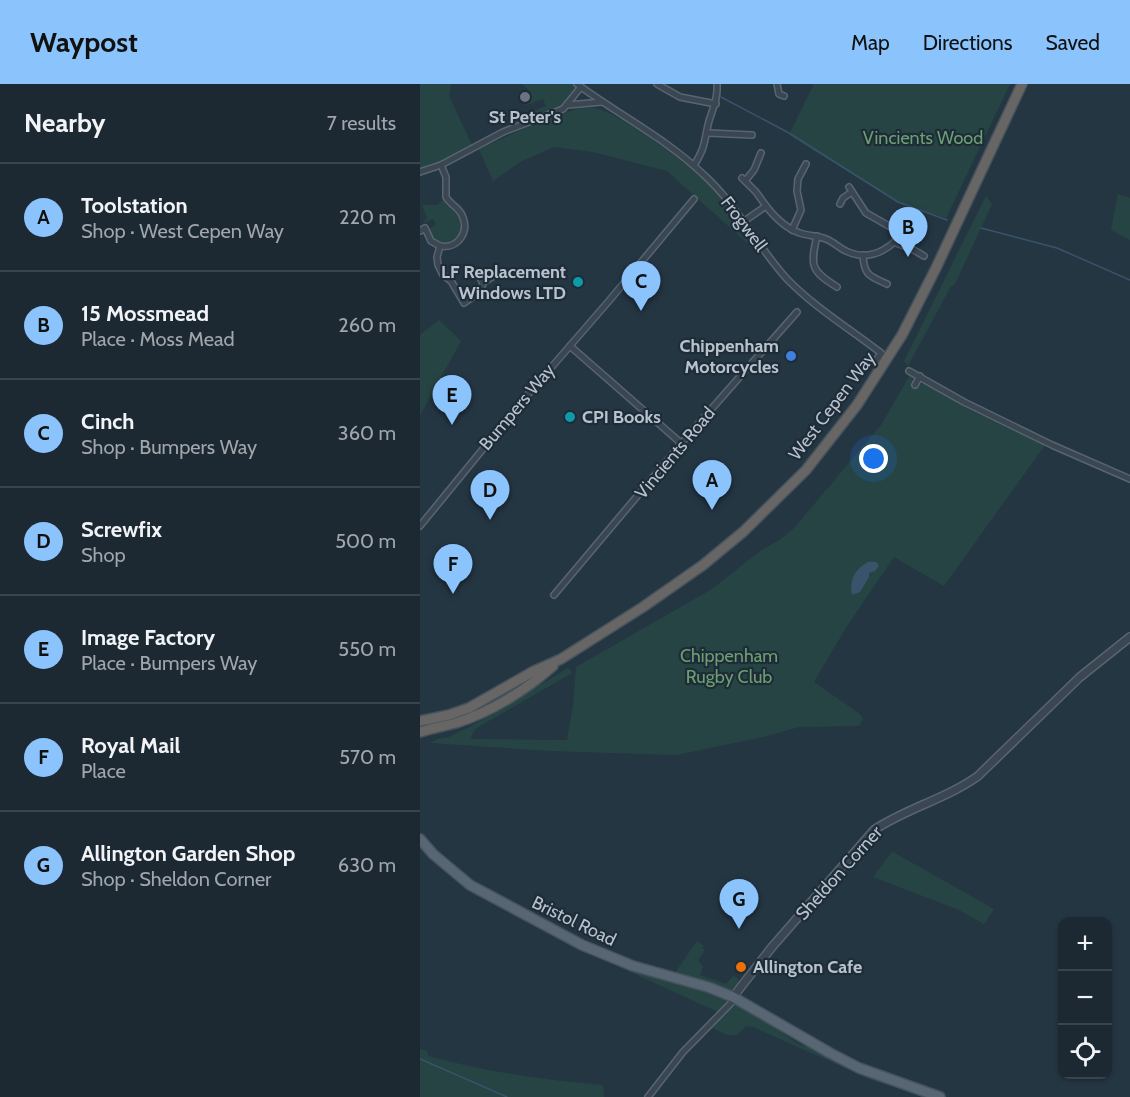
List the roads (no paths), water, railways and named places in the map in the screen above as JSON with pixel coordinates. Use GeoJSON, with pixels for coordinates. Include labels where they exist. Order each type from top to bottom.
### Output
{"type":"FeatureCollection","features":[{"type":"Feature","properties":{"kind":"highway","name":"West Cepen Way"},"geometry":{"type":"LineString","coordinates":[[420,721],[469,708],[534,671],[561,659],[643,608],[719,552],[806,470],[837,432],[884,364],[915,311],[1022,84]]}},
{"type":"Feature","properties":{"kind":"highway","name":"West Cepen Way"},"geometry":{"type":"LineString","coordinates":[[420,732],[456,723],[482,712],[538,679],[561,659]]}},
{"type":"Feature","properties":{"kind":"main road","name":"Bristol Road"},"geometry":{"type":"LineString","coordinates":[[420,839],[433,854],[470,885],[575,942],[633,966],[700,984],[734,997],[859,1068],[940,1097]]}},
{"type":"Feature","properties":{"kind":"street"},"geometry":{"type":"LineString","coordinates":[[657,84],[677,96],[716,104]]}},
{"type":"Feature","properties":{"kind":"street"},"geometry":{"type":"LineString","coordinates":[[694,165],[702,152],[708,133],[716,104],[717,84]]}},
{"type":"Feature","properties":{"kind":"street"},"geometry":{"type":"LineString","coordinates":[[777,84],[780,96]]}},
{"type":"Feature","properties":{"kind":"street"},"geometry":{"type":"LineString","coordinates":[[420,172],[441,165],[503,132],[563,109],[568,105],[579,86]]}},
{"type":"Feature","properties":{"kind":"street","name":"Frogwell"},"geometry":{"type":"LineString","coordinates":[[579,86],[694,165],[715,185],[775,264],[798,289],[883,350],[875,362]]}},
{"type":"Feature","properties":{"kind":"street"},"geometry":{"type":"LineString","coordinates":[[568,105],[602,102]]}},
{"type":"Feature","properties":{"kind":"street"},"geometry":{"type":"LineString","coordinates":[[708,133],[752,135]]}},
{"type":"Feature","properties":{"kind":"street"},"geometry":{"type":"LineString","coordinates":[[762,157],[744,180],[777,219],[792,230],[817,236],[847,251],[863,255],[883,250],[896,243],[909,224]]}},
{"type":"Feature","properties":{"kind":"street"},"geometry":{"type":"LineString","coordinates":[[792,230],[801,210],[797,186],[806,164]]}},
{"type":"Feature","properties":{"kind":"street"},"geometry":{"type":"LineString","coordinates":[[431,224],[422,229],[431,241],[440,246],[448,247],[458,242],[463,236],[465,227],[461,213],[446,197],[446,178],[441,165]]}},
{"type":"Feature","properties":{"kind":"street"},"geometry":{"type":"LineString","coordinates":[[840,204],[851,189],[868,215],[903,234]]}},
{"type":"Feature","properties":{"kind":"street","name":"Bumpers Way"},"geometry":{"type":"LineString","coordinates":[[420,526],[507,418],[694,200]]}},
{"type":"Feature","properties":{"kind":"street"},"geometry":{"type":"LineString","coordinates":[[743,222],[766,206]]}},
{"type":"Feature","properties":{"kind":"street"},"geometry":{"type":"LineString","coordinates":[[817,236],[813,266],[817,273],[837,287]]}},
{"type":"Feature","properties":{"kind":"street"},"geometry":{"type":"LineString","coordinates":[[896,243],[924,256]]}},
{"type":"Feature","properties":{"kind":"street"},"geometry":{"type":"LineString","coordinates":[[440,246],[437,257],[438,265],[443,275],[452,281],[461,305],[481,291],[483,283],[494,276]]}},
{"type":"Feature","properties":{"kind":"street"},"geometry":{"type":"LineString","coordinates":[[863,255],[867,273],[885,283],[879,290]]}},
{"type":"Feature","properties":{"kind":"street"},"geometry":{"type":"LineString","coordinates":[[477,274],[483,283]]}},
{"type":"Feature","properties":{"kind":"street"},"geometry":{"type":"LineString","coordinates":[[831,284],[835,277]]}},
{"type":"Feature","properties":{"kind":"street","name":"Vincients Road"},"geometry":{"type":"LineString","coordinates":[[554,595],[797,312]]}},
{"type":"Feature","properties":{"kind":"street"},"geometry":{"type":"LineString","coordinates":[[570,346],[682,444]]}},
{"type":"Feature","properties":{"kind":"street"},"geometry":{"type":"LineString","coordinates":[[909,371],[964,402],[1052,445],[1130,479]]}},
{"type":"Feature","properties":{"kind":"street"},"geometry":{"type":"LineString","coordinates":[[915,385],[920,376]]}},
{"type":"Feature","properties":{"kind":"street","name":"Sheldon Corner"},"geometry":{"type":"LineString","coordinates":[[734,997],[772,947],[874,830],[888,821],[961,788],[978,776],[1080,677],[1130,637]]}},
{"type":"Feature","properties":{"kind":"street"},"geometry":{"type":"LineString","coordinates":[[648,1097],[683,1052],[734,997]]}},
{"type":"Feature","properties":{"kind":"water"},"geometry":{"type":"Polygon","coordinates":[[[868,562],[876,562],[879,566],[875,571],[869,573],[860,592],[852,595],[851,584],[854,576],[868,562]]]}},
{"type":"Feature","properties":{"kind":"waterway"},"geometry":{"type":"LineString","coordinates":[[721,97],[789,133],[898,202],[947,220]]}},
{"type":"Feature","properties":{"kind":"waterway"},"geometry":{"type":"LineString","coordinates":[[981,228],[1057,248],[1130,280]]}},
{"type":"Feature","properties":{"kind":"waterway"},"geometry":{"type":"LineString","coordinates":[[420,1059],[507,1097]]}},
{"type":"Feature","properties":{"kind":"place","name":"St Peter's"},"geometry":{"type":"Point","coordinates":[525,97]}},
{"type":"Feature","properties":{"kind":"place","name":"15 Mossmead"},"geometry":{"type":"Point","coordinates":[908,257]}},
{"type":"Feature","properties":{"kind":"place","name":"LF Replacement Windows LTD"},"geometry":{"type":"Point","coordinates":[578,282]}},
{"type":"Feature","properties":{"kind":"place","name":"Cinch"},"geometry":{"type":"Point","coordinates":[641,311]}},
{"type":"Feature","properties":{"kind":"place","name":"Chippenham Motorcycles"},"geometry":{"type":"Point","coordinates":[791,356]}},
{"type":"Feature","properties":{"kind":"place","name":"CPI Books"},"geometry":{"type":"Point","coordinates":[570,417]}},
{"type":"Feature","properties":{"kind":"place","name":"Image Factory"},"geometry":{"type":"Point","coordinates":[452,425]}},
{"type":"Feature","properties":{"kind":"place","name":"Toolstation"},"geometry":{"type":"Point","coordinates":[712,510]}},
{"type":"Feature","properties":{"kind":"place","name":"Screwfix"},"geometry":{"type":"Point","coordinates":[490,520]}},
{"type":"Feature","properties":{"kind":"place","name":"Royal Mail"},"geometry":{"type":"Point","coordinates":[453,594]}},
{"type":"Feature","properties":{"kind":"place","name":"Allington Garden Shop"},"geometry":{"type":"Point","coordinates":[739,929]}},
{"type":"Feature","properties":{"kind":"place","name":"Allington Cafe"},"geometry":{"type":"Point","coordinates":[741,967]}},
{"type":"Feature","properties":{"kind":"park label","name":"Vincients Wood"},"geometry":{"type":"Point","coordinates":[923,138]}},
{"type":"Feature","properties":{"kind":"park label","name":"Chippenham Rugby Club"},"geometry":{"type":"Point","coordinates":[729,666]}}]}
